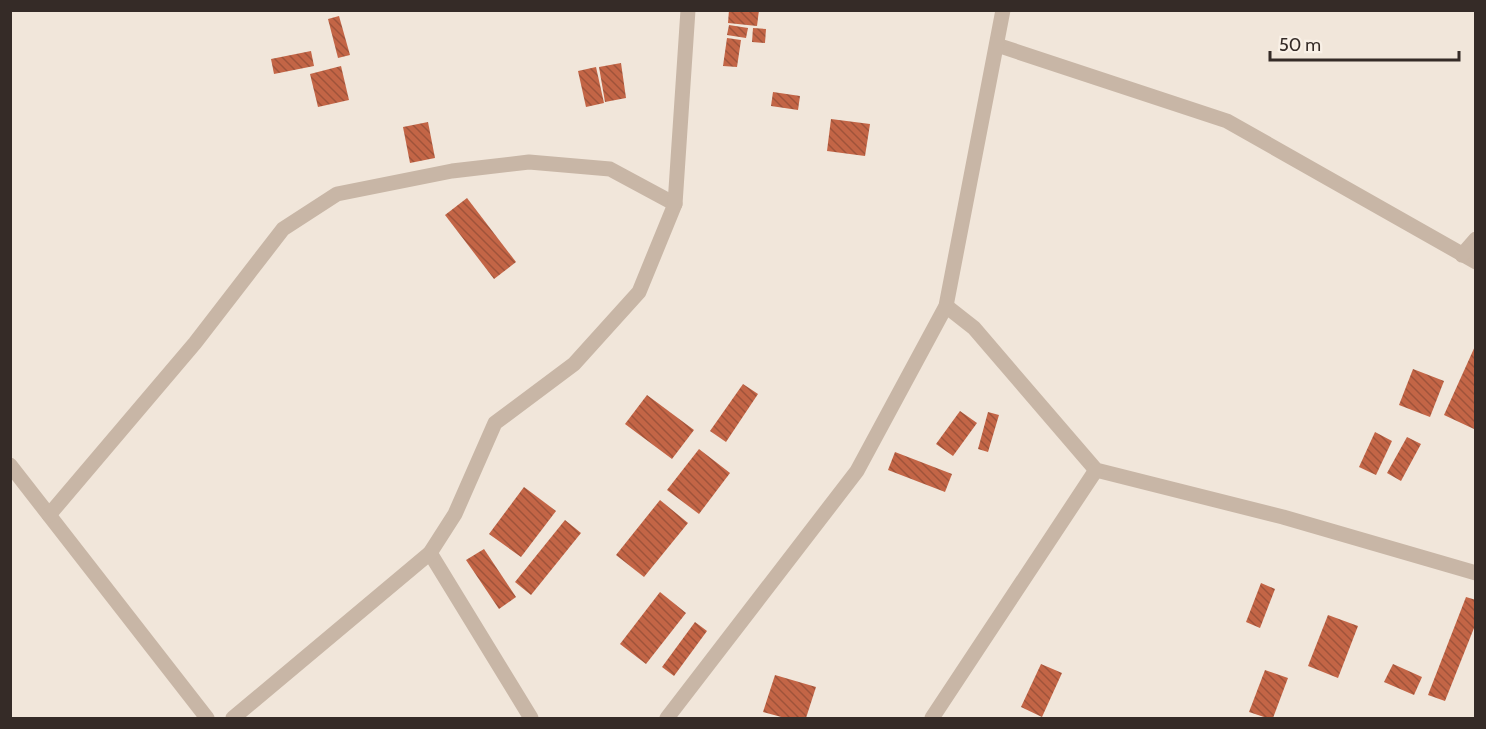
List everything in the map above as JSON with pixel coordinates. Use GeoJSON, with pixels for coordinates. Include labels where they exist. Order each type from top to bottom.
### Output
{"type":"FeatureCollection","features":[{"type":"Feature","properties":{"kind":"street"},"geometry":{"type":"LineString","coordinates":[[233,718],[430,553],[454,514],[495,423],[574,364],[639,292],[675,204],[688,10]]}},
{"type":"Feature","properties":{"kind":"street"},"geometry":{"type":"LineString","coordinates":[[667,718],[857,471],[946,306],[1003,10]]}},
{"type":"Feature","properties":{"kind":"street"},"geometry":{"type":"LineString","coordinates":[[997,45],[1227,121],[1469,259],[1476,239]]}},
{"type":"Feature","properties":{"kind":"street"},"geometry":{"type":"LineString","coordinates":[[49,515],[195,343],[283,228],[337,194],[452,171],[529,162],[610,169],[675,204]]}},
{"type":"Feature","properties":{"kind":"street"},"geometry":{"type":"LineString","coordinates":[[946,306],[974,328],[1096,470],[1283,517],[1476,573]]}},
{"type":"Feature","properties":{"kind":"street"},"geometry":{"type":"LineString","coordinates":[[10,465],[207,718]]}},
{"type":"Feature","properties":{"kind":"street"},"geometry":{"type":"LineString","coordinates":[[932,718],[1096,470]]}},
{"type":"Feature","properties":{"kind":"street"},"geometry":{"type":"LineString","coordinates":[[430,553],[531,718]]}},
{"type":"Feature","properties":{"kind":"building"},"geometry":{"type":"Polygon","coordinates":[[[729,10],[759,10],[757,26],[728,23],[729,10]]]}},
{"type":"Feature","properties":{"kind":"building"},"geometry":{"type":"Polygon","coordinates":[[[339,16],[350,55],[338,58],[328,19],[339,16]]]}},
{"type":"Feature","properties":{"kind":"building"},"geometry":{"type":"Polygon","coordinates":[[[729,25],[748,28],[746,38],[727,35],[729,25]]]}},
{"type":"Feature","properties":{"kind":"building"},"geometry":{"type":"Polygon","coordinates":[[[753,28],[766,29],[765,43],[752,42],[753,28]]]}},
{"type":"Feature","properties":{"kind":"building"},"geometry":{"type":"Polygon","coordinates":[[[727,38],[741,40],[737,67],[723,66],[727,38]]]}},
{"type":"Feature","properties":{"kind":"building"},"geometry":{"type":"Polygon","coordinates":[[[311,51],[314,66],[274,74],[271,59],[311,51]]]}},
{"type":"Feature","properties":{"kind":"building"},"geometry":{"type":"Polygon","coordinates":[[[621,63],[626,98],[605,102],[599,67],[621,63]]]}},
{"type":"Feature","properties":{"kind":"building"},"geometry":{"type":"Polygon","coordinates":[[[341,66],[349,100],[318,107],[310,74],[341,66]]]}},
{"type":"Feature","properties":{"kind":"building"},"geometry":{"type":"Polygon","coordinates":[[[596,67],[604,103],[586,107],[578,71],[596,67]]]}},
{"type":"Feature","properties":{"kind":"building"},"geometry":{"type":"Polygon","coordinates":[[[773,92],[800,96],[798,110],[771,106],[773,92]]]}},
{"type":"Feature","properties":{"kind":"building"},"geometry":{"type":"Polygon","coordinates":[[[831,119],[870,124],[865,156],[827,151],[831,119]]]}},
{"type":"Feature","properties":{"kind":"building"},"geometry":{"type":"Polygon","coordinates":[[[428,122],[435,158],[410,163],[403,127],[428,122]]]}},
{"type":"Feature","properties":{"kind":"building"},"geometry":{"type":"Polygon","coordinates":[[[467,198],[516,262],[494,279],[445,215],[467,198]]]}},
{"type":"Feature","properties":{"kind":"building"},"geometry":{"type":"Polygon","coordinates":[[[1476,344],[1476,426],[1474,429],[1444,415],[1476,344]]]}},
{"type":"Feature","properties":{"kind":"building"},"geometry":{"type":"Polygon","coordinates":[[[1413,369],[1444,381],[1430,417],[1399,405],[1413,369]]]}},
{"type":"Feature","properties":{"kind":"building"},"geometry":{"type":"Polygon","coordinates":[[[743,384],[758,394],[726,442],[710,431],[743,384]]]}},
{"type":"Feature","properties":{"kind":"building"},"geometry":{"type":"Polygon","coordinates":[[[647,395],[694,430],[672,459],[625,424],[647,395]]]}},
{"type":"Feature","properties":{"kind":"building"},"geometry":{"type":"Polygon","coordinates":[[[960,411],[977,423],[953,456],[936,444],[960,411]]]}},
{"type":"Feature","properties":{"kind":"building"},"geometry":{"type":"Polygon","coordinates":[[[988,412],[999,415],[988,452],[978,449],[988,412]]]}},
{"type":"Feature","properties":{"kind":"building"},"geometry":{"type":"Polygon","coordinates":[[[1375,432],[1392,441],[1376,475],[1359,467],[1375,432]]]}},
{"type":"Feature","properties":{"kind":"building"},"geometry":{"type":"Polygon","coordinates":[[[1407,437],[1421,444],[1401,481],[1387,473],[1407,437]]]}},
{"type":"Feature","properties":{"kind":"building"},"geometry":{"type":"Polygon","coordinates":[[[699,449],[730,473],[699,514],[667,490],[699,449]]]}},
{"type":"Feature","properties":{"kind":"building"},"geometry":{"type":"Polygon","coordinates":[[[895,452],[952,474],[945,492],[888,470],[895,452]]]}},
{"type":"Feature","properties":{"kind":"building"},"geometry":{"type":"Polygon","coordinates":[[[524,487],[556,511],[521,557],[489,534],[524,487]]]}},
{"type":"Feature","properties":{"kind":"building"},"geometry":{"type":"Polygon","coordinates":[[[660,500],[688,523],[644,577],[616,555],[660,500]]]}},
{"type":"Feature","properties":{"kind":"building"},"geometry":{"type":"Polygon","coordinates":[[[565,520],[581,533],[531,595],[515,582],[565,520]]]}},
{"type":"Feature","properties":{"kind":"building"},"geometry":{"type":"Polygon","coordinates":[[[484,549],[516,597],[499,609],[466,560],[484,549]]]}},
{"type":"Feature","properties":{"kind":"building"},"geometry":{"type":"Polygon","coordinates":[[[1261,583],[1275,589],[1260,628],[1246,622],[1261,583]]]}},
{"type":"Feature","properties":{"kind":"building"},"geometry":{"type":"Polygon","coordinates":[[[660,592],[686,613],[646,664],[620,644],[660,592]]]}},
{"type":"Feature","properties":{"kind":"building"},"geometry":{"type":"Polygon","coordinates":[[[1466,597],[1476,600],[1476,623],[1445,701],[1428,695],[1466,597]]]}},
{"type":"Feature","properties":{"kind":"building"},"geometry":{"type":"Polygon","coordinates":[[[1328,615],[1358,626],[1338,678],[1308,666],[1328,615]]]}},
{"type":"Feature","properties":{"kind":"building"},"geometry":{"type":"Polygon","coordinates":[[[695,622],[707,631],[674,676],[662,667],[695,622]]]}},
{"type":"Feature","properties":{"kind":"building"},"geometry":{"type":"Polygon","coordinates":[[[1041,664],[1062,673],[1042,717],[1021,707],[1041,664]]]}},
{"type":"Feature","properties":{"kind":"building"},"geometry":{"type":"Polygon","coordinates":[[[1393,664],[1422,677],[1414,695],[1384,682],[1393,664]]]}},
{"type":"Feature","properties":{"kind":"building"},"geometry":{"type":"Polygon","coordinates":[[[1265,670],[1288,678],[1273,718],[1249,712],[1265,670]]]}},
{"type":"Feature","properties":{"kind":"building"},"geometry":{"type":"Polygon","coordinates":[[[775,675],[816,687],[806,718],[785,718],[763,712],[775,675]]]}}]}
